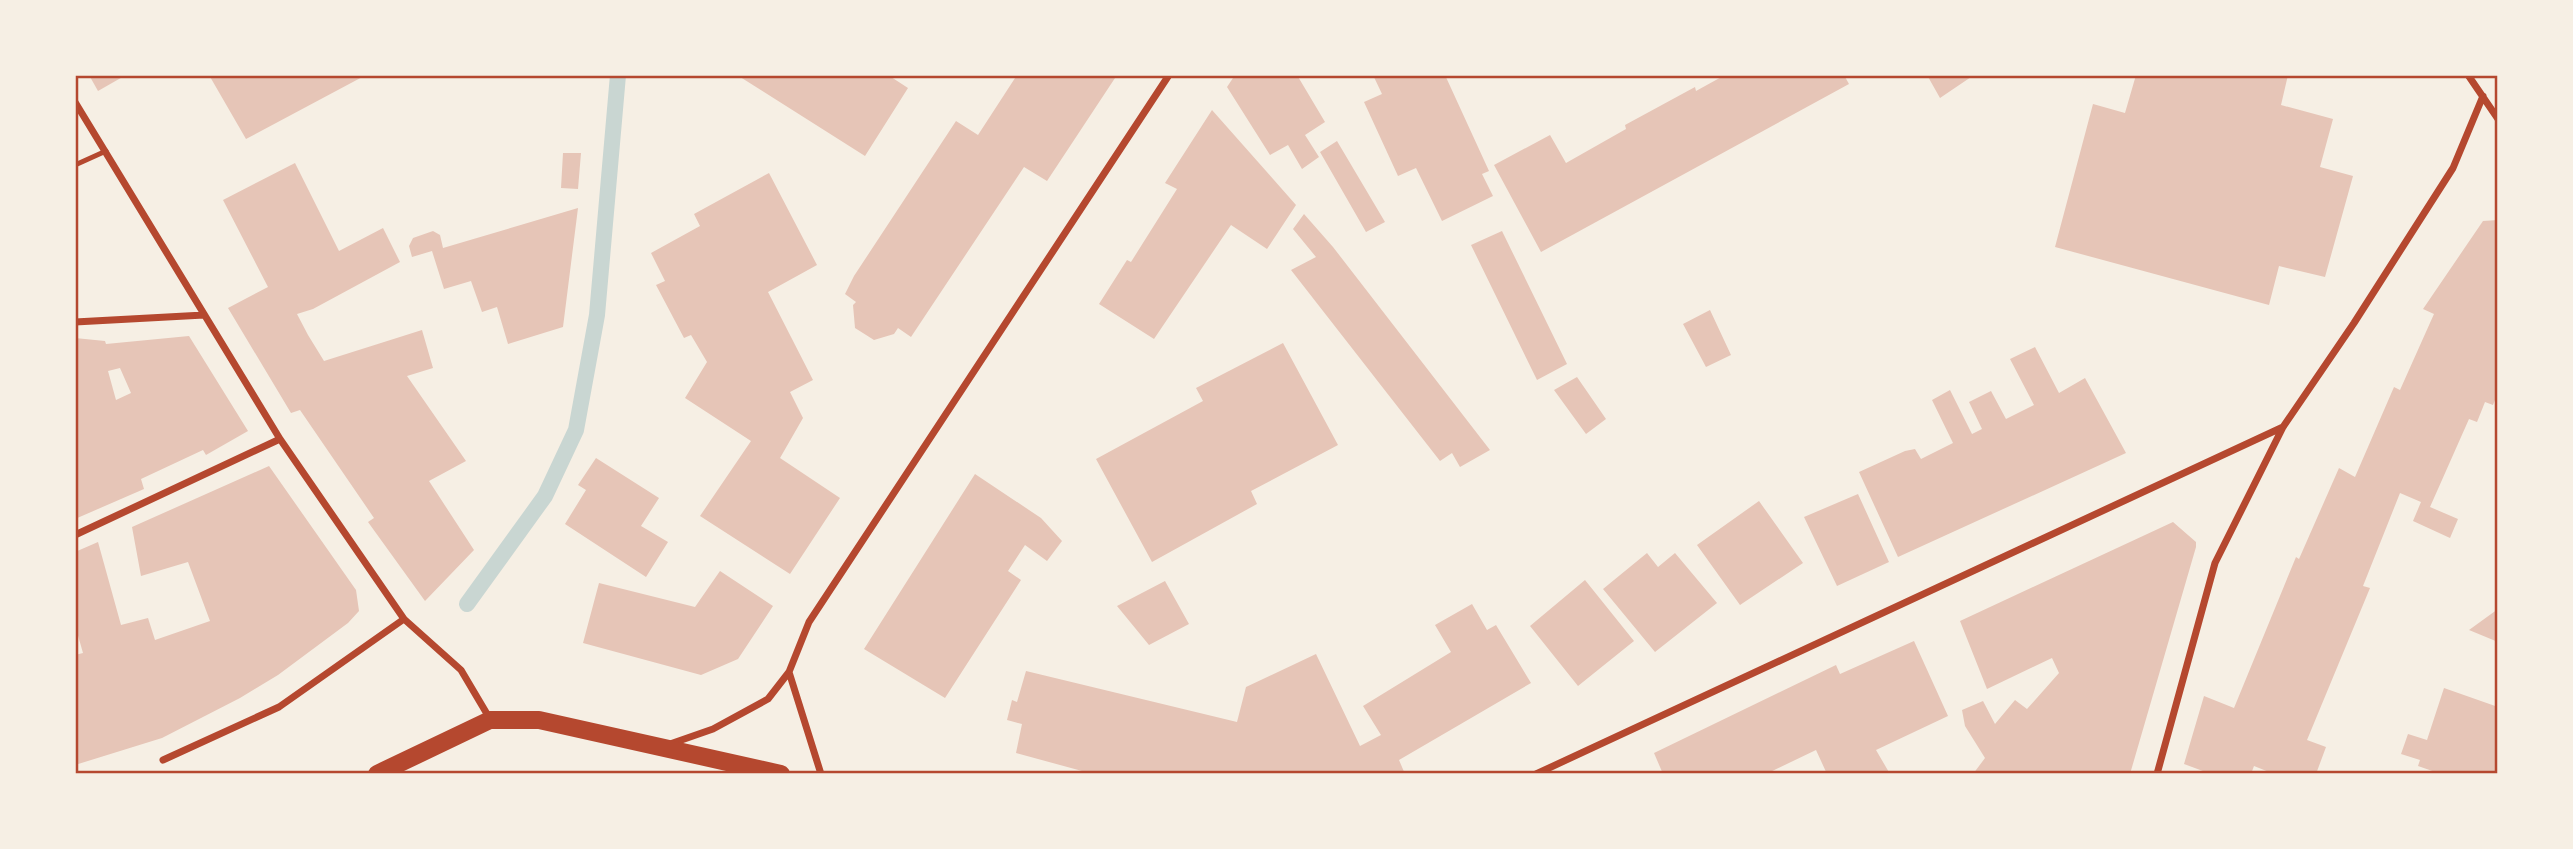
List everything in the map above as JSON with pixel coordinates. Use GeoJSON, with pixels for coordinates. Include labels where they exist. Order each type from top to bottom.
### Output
{"type":"FeatureCollection","features":[{"type":"Feature","properties":{"kind":"main road"},"geometry":{"type":"LineString","coordinates":[[377,774],[490,720],[539,720],[667,746],[781,774]]}},
{"type":"Feature","properties":{"kind":"street"},"geometry":{"type":"LineString","coordinates":[[667,746],[713,729],[768,699],[789,672],[808,622],[845,563],[1169,75]]}},
{"type":"Feature","properties":{"kind":"street"},"geometry":{"type":"LineString","coordinates":[[2468,75],[2498,119]]}},
{"type":"Feature","properties":{"kind":"street"},"geometry":{"type":"LineString","coordinates":[[2157,774],[2215,563],[2283,427],[2354,323],[2453,168],[2483,96]]}},
{"type":"Feature","properties":{"kind":"street"},"geometry":{"type":"LineString","coordinates":[[75,102],[279,439],[404,619],[461,670],[490,720]]}},
{"type":"Feature","properties":{"kind":"street"},"geometry":{"type":"LineString","coordinates":[[75,322],[204,315]]}},
{"type":"Feature","properties":{"kind":"street"},"geometry":{"type":"LineString","coordinates":[[1536,774],[2283,427]]}},
{"type":"Feature","properties":{"kind":"street"},"geometry":{"type":"LineString","coordinates":[[75,535],[279,439]]}},
{"type":"Feature","properties":{"kind":"street"},"geometry":{"type":"LineString","coordinates":[[163,760],[279,706],[404,619]]}},
{"type":"Feature","properties":{"kind":"street"},"geometry":{"type":"LineString","coordinates":[[789,672],[821,774]]}},
{"type":"Feature","properties":{"kind":"lane"},"geometry":{"type":"LineString","coordinates":[[75,164],[106,151]]}},
{"type":"Feature","properties":{"kind":"building"},"geometry":{"type":"Polygon","coordinates":[[[89,75],[126,75],[98,91],[89,75]]]}},
{"type":"Feature","properties":{"kind":"building"},"geometry":{"type":"Polygon","coordinates":[[[209,75],[366,75],[246,139],[209,75]]]}},
{"type":"Feature","properties":{"kind":"building"},"geometry":{"type":"Polygon","coordinates":[[[737,75],[888,75],[908,88],[865,156],[737,75]]]}},
{"type":"Feature","properties":{"kind":"building"},"geometry":{"type":"Polygon","coordinates":[[[1017,75],[1117,75],[1047,181],[1024,167],[911,337],[898,328],[894,334],[874,340],[855,328],[853,305],[856,302],[845,294],[854,276],[956,121],[978,135],[1017,75]]]}},
{"type":"Feature","properties":{"kind":"building"},"geometry":{"type":"Polygon","coordinates":[[[1235,75],[1297,75],[1325,122],[1305,135],[1319,157],[1302,169],[1288,145],[1270,155],[1227,87],[1235,75]]]}},
{"type":"Feature","properties":{"kind":"building"},"geometry":{"type":"Polygon","coordinates":[[[1373,75],[1445,75],[1489,171],[1482,174],[1493,196],[1442,221],[1416,168],[1398,176],[1364,102],[1382,94],[1373,75]]]}},
{"type":"Feature","properties":{"kind":"building"},"geometry":{"type":"Polygon","coordinates":[[[1725,75],[1844,75],[1849,84],[1541,252],[1494,165],[1550,135],[1566,163],[1626,129],[1625,125],[1695,87],[1696,91],[1725,75]]]}},
{"type":"Feature","properties":{"kind":"building"},"geometry":{"type":"Polygon","coordinates":[[[1927,75],[1974,75],[1940,98],[1927,75]]]}},
{"type":"Feature","properties":{"kind":"building"},"geometry":{"type":"Polygon","coordinates":[[[2136,75],[2288,75],[2281,105],[2333,119],[2320,167],[2353,176],[2325,277],[2279,266],[2269,305],[2055,247],[2093,104],[2125,113],[2136,75]]]}},
{"type":"Feature","properties":{"kind":"building"},"geometry":{"type":"Polygon","coordinates":[[[1212,110],[1296,205],[1267,249],[1231,225],[1154,339],[1099,304],[1127,260],[1131,262],[1177,189],[1165,183],[1212,110]]]}},
{"type":"Feature","properties":{"kind":"building"},"geometry":{"type":"Polygon","coordinates":[[[1337,141],[1385,222],[1366,232],[1320,152],[1337,141]]]}},
{"type":"Feature","properties":{"kind":"building"},"geometry":{"type":"Polygon","coordinates":[[[563,153],[581,153],[578,189],[561,188],[563,153]]]}},
{"type":"Feature","properties":{"kind":"building"},"geometry":{"type":"Polygon","coordinates":[[[295,163],[339,251],[383,228],[400,262],[313,309],[297,314],[308,335],[324,361],[422,330],[433,368],[407,376],[466,461],[429,481],[474,550],[425,601],[368,522],[374,518],[300,410],[291,413],[228,308],[268,287],[223,200],[295,163]]]}},
{"type":"Feature","properties":{"kind":"building"},"geometry":{"type":"Polygon","coordinates":[[[769,173],[817,265],[768,292],[813,380],[790,392],[803,418],[780,458],[840,498],[790,574],[700,516],[751,441],[685,398],[707,362],[691,335],[684,338],[656,285],[665,281],[651,253],[700,226],[694,214],[769,173]]]}},
{"type":"Feature","properties":{"kind":"building"},"geometry":{"type":"Polygon","coordinates":[[[578,208],[563,327],[508,344],[497,307],[482,312],[471,281],[444,289],[432,251],[412,257],[409,246],[413,238],[433,231],[440,235],[443,248],[578,208]]]}},
{"type":"Feature","properties":{"kind":"building"},"geometry":{"type":"Polygon","coordinates":[[[1304,214],[1333,247],[1490,450],[1460,467],[1452,453],[1440,461],[1291,270],[1316,257],[1293,229],[1304,214]]]}},
{"type":"Feature","properties":{"kind":"building"},"geometry":{"type":"Polygon","coordinates":[[[2498,220],[2498,392],[2493,405],[2485,402],[2477,422],[2469,419],[2430,507],[2458,519],[2450,538],[2413,521],[2421,502],[2400,493],[2363,586],[2370,588],[2307,740],[2326,747],[2316,774],[2274,774],[2254,766],[2251,774],[2211,774],[2184,764],[2204,696],[2234,708],[2296,557],[2299,559],[2339,468],[2355,477],[2394,387],[2400,390],[2434,314],[2423,309],[2483,221],[2498,220]]]}},
{"type":"Feature","properties":{"kind":"building"},"geometry":{"type":"Polygon","coordinates":[[[1502,231],[1567,364],[1537,380],[1471,245],[1502,231]]]}},
{"type":"Feature","properties":{"kind":"building"},"geometry":{"type":"Polygon","coordinates":[[[1710,310],[1731,355],[1706,367],[1683,324],[1710,310]]]}},
{"type":"Feature","properties":{"kind":"building"},"geometry":{"type":"Polygon","coordinates":[[[189,336],[248,431],[206,455],[203,450],[141,479],[144,489],[75,519],[75,338],[105,341],[106,344],[189,336]],[[120,368],[108,371],[116,400],[131,393],[120,368]]]}},
{"type":"Feature","properties":{"kind":"building"},"geometry":{"type":"Polygon","coordinates":[[[1283,343],[1338,445],[1251,491],[1257,504],[1152,562],[1096,459],[1203,401],[1196,388],[1283,343]]]}},
{"type":"Feature","properties":{"kind":"building"},"geometry":{"type":"Polygon","coordinates":[[[2035,347],[2059,393],[2085,378],[2126,453],[1898,557],[1859,472],[1905,451],[1915,449],[1921,459],[1953,443],[1932,400],[1950,390],[1972,434],[1982,429],[1969,402],[1991,391],[2006,419],[2034,405],[2010,359],[2035,347]]]}},
{"type":"Feature","properties":{"kind":"building"},"geometry":{"type":"Polygon","coordinates":[[[1577,377],[1606,419],[1586,434],[1554,390],[1577,377]]]}},
{"type":"Feature","properties":{"kind":"building"},"geometry":{"type":"Polygon","coordinates":[[[596,458],[659,498],[641,526],[668,542],[646,577],[565,524],[586,490],[578,485],[596,458]]]}},
{"type":"Feature","properties":{"kind":"building"},"geometry":{"type":"Polygon","coordinates":[[[269,466],[356,590],[359,611],[348,623],[278,675],[240,698],[162,738],[75,765],[75,655],[83,653],[75,625],[75,552],[98,542],[121,625],[148,618],[155,640],[210,621],[188,562],[141,576],[132,527],[269,466]]]}},
{"type":"Feature","properties":{"kind":"building"},"geometry":{"type":"Polygon","coordinates":[[[975,474],[1041,518],[1062,541],[1047,561],[1025,545],[1008,571],[1021,580],[945,698],[864,649],[975,474]]]}},
{"type":"Feature","properties":{"kind":"building"},"geometry":{"type":"Polygon","coordinates":[[[1858,494],[1889,562],[1837,586],[1804,517],[1858,494]]]}},
{"type":"Feature","properties":{"kind":"building"},"geometry":{"type":"Polygon","coordinates":[[[1759,501],[1803,563],[1740,605],[1697,545],[1759,501]]]}},
{"type":"Feature","properties":{"kind":"building"},"geometry":{"type":"Polygon","coordinates":[[[2173,522],[2196,542],[2196,547],[2130,774],[1973,774],[1985,758],[1965,726],[1962,710],[1983,701],[1995,724],[2015,700],[2027,709],[2059,673],[2052,658],[1987,689],[1960,621],[2173,522]]]}},
{"type":"Feature","properties":{"kind":"building"},"geometry":{"type":"Polygon","coordinates":[[[1647,553],[1658,567],[1675,553],[1717,603],[1655,652],[1603,589],[1647,553]]]}},
{"type":"Feature","properties":{"kind":"building"},"geometry":{"type":"Polygon","coordinates":[[[720,571],[773,606],[738,659],[701,675],[583,643],[599,583],[695,607],[720,571]]]}},
{"type":"Feature","properties":{"kind":"building"},"geometry":{"type":"Polygon","coordinates":[[[1585,580],[1634,641],[1578,686],[1530,626],[1585,580]]]}},
{"type":"Feature","properties":{"kind":"building"},"geometry":{"type":"Polygon","coordinates":[[[1165,581],[1189,624],[1149,645],[1117,606],[1165,581]]]}},
{"type":"Feature","properties":{"kind":"building"},"geometry":{"type":"Polygon","coordinates":[[[1472,604],[1487,630],[1496,625],[1531,683],[1399,760],[1405,774],[1093,774],[1016,753],[1022,724],[1007,720],[1012,700],[1017,702],[1026,671],[1237,722],[1246,687],[1316,654],[1360,746],[1381,735],[1363,706],[1451,652],[1435,625],[1472,604]]]}},
{"type":"Feature","properties":{"kind":"building"},"geometry":{"type":"Polygon","coordinates":[[[2498,609],[2498,642],[2469,630],[2498,609]]]}},
{"type":"Feature","properties":{"kind":"building"},"geometry":{"type":"Polygon","coordinates":[[[1914,641],[1948,716],[1876,750],[1890,774],[1827,774],[1816,750],[1766,774],[1663,774],[1654,753],[1836,665],[1840,674],[1914,641]]]}},
{"type":"Feature","properties":{"kind":"building"},"geometry":{"type":"Polygon","coordinates":[[[2444,688],[2498,707],[2498,774],[2441,774],[2418,766],[2420,760],[2401,754],[2408,734],[2427,740],[2444,688]]]}},
{"type":"Feature","properties":{"kind":"waterway"},"geometry":{"type":"LineString","coordinates":[[467,604],[545,496],[576,430],[597,315],[618,75]]}}]}
